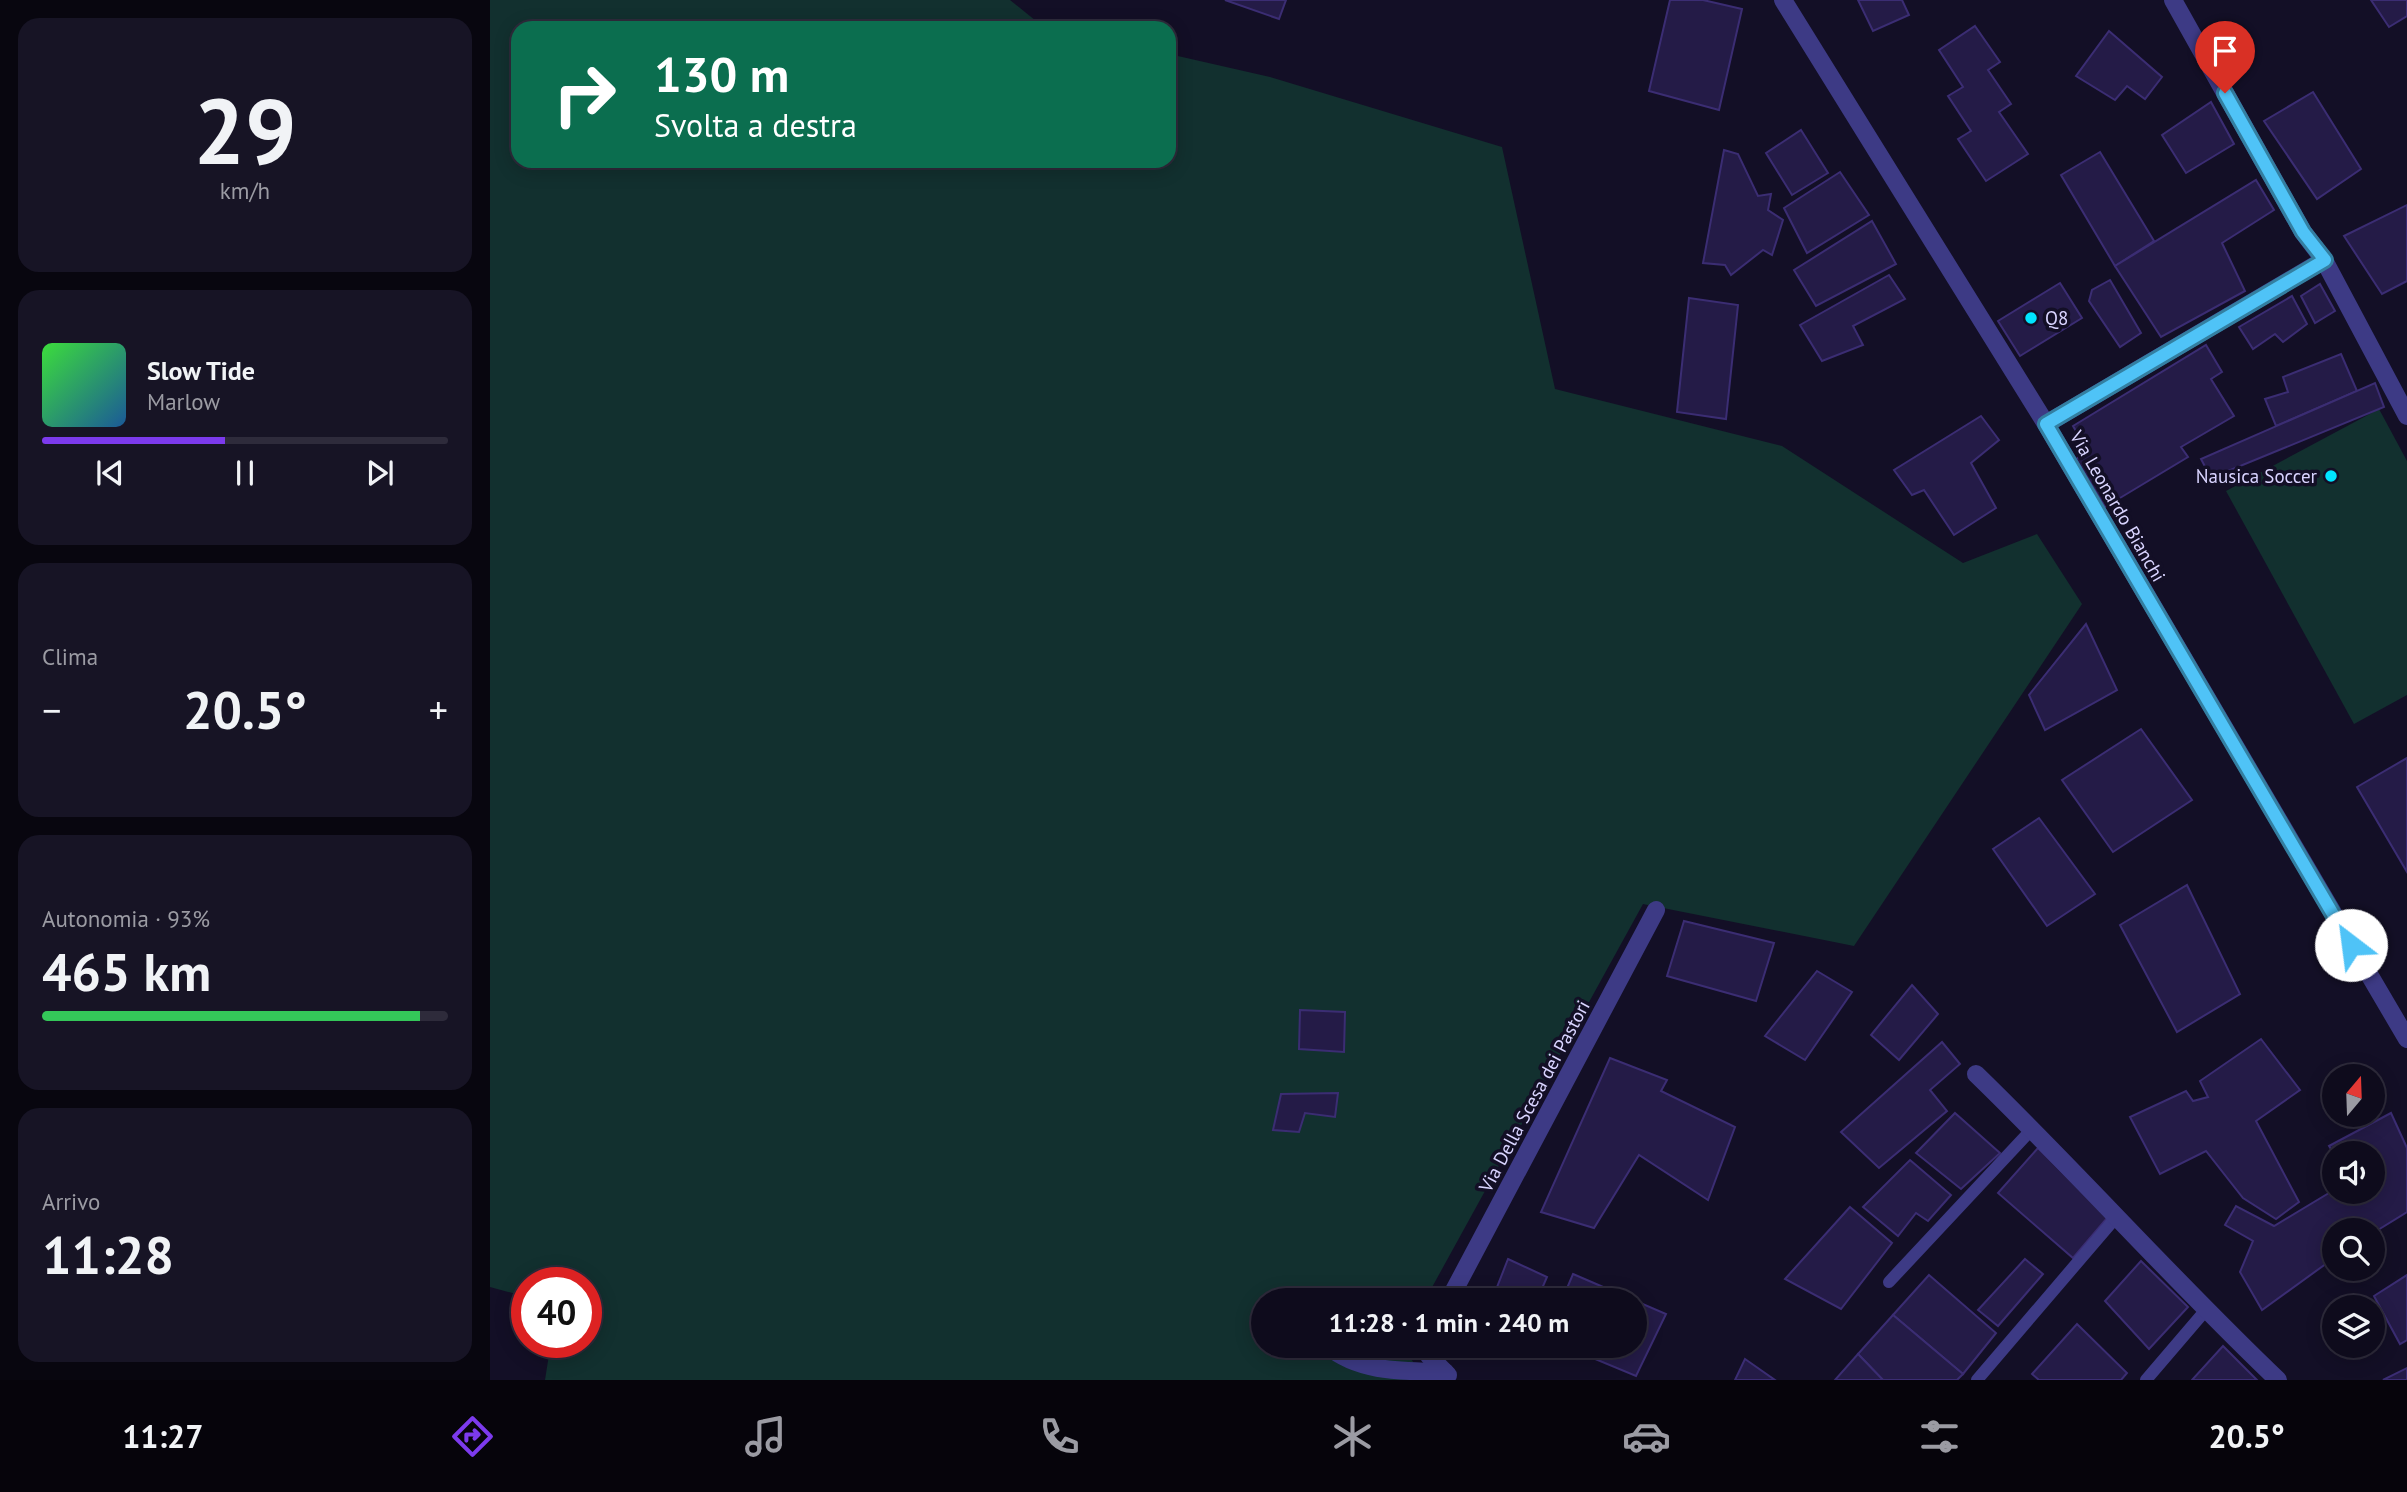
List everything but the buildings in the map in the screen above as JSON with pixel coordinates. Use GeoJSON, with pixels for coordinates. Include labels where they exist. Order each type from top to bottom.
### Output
{"type":"FeatureCollection","features":[{"type":"Feature","properties":{"kind":"street","name":"Via Leonardo Bianchi"},"geometry":{"type":"LineString","coordinates":[[1783,0],[2046,424],[2407,1040]]}},
{"type":"Feature","properties":{"kind":"street"},"geometry":{"type":"LineString","coordinates":[[2173,0],[2303,232],[2325,260],[2407,416]]}},
{"type":"Feature","properties":{"kind":"street"},"geometry":{"type":"LineString","coordinates":[[2046,424],[2325,260]]}},
{"type":"Feature","properties":{"kind":"street","name":"Via Della Scesa dei Pastori"},"geometry":{"type":"LineString","coordinates":[[1455,1288],[1656,911]]}},
{"type":"Feature","properties":{"kind":"street"},"geometry":{"type":"LineString","coordinates":[[1976,1074],[2118,1215],[2205,1311],[2278,1380]]}},
{"type":"Feature","properties":{"kind":"street"},"geometry":{"type":"LineString","coordinates":[[1350,1358],[1384,1370],[1449,1376]]}},
{"type":"Feature","properties":{"kind":"street"},"geometry":{"type":"LineString","coordinates":[[1431,1358],[1449,1376]]}},
{"type":"Feature","properties":{"kind":"lane"},"geometry":{"type":"LineString","coordinates":[[1889,1282],[2032,1129]]}},
{"type":"Feature","properties":{"kind":"lane"},"geometry":{"type":"LineString","coordinates":[[1977,1380],[2118,1215]]}},
{"type":"Feature","properties":{"kind":"lane"},"geometry":{"type":"LineString","coordinates":[[2146,1380],[2205,1311]]}},
{"type":"Feature","properties":{"kind":"green space"},"geometry":{"type":"Polygon","coordinates":[[[490,0],[1010,0],[1036,21],[511,21],[511,168],[1176,168],[1176,56],[1270,77],[1502,147],[1555,389],[1782,446],[1963,563],[2037,534],[2082,604],[1854,946],[1643,904],[1432,1288],[1251,1288],[1251,1358],[1410,1358],[1427,1380],[545,1380],[548,1358],[602,1358],[602,1267],[511,1267],[511,1293],[490,1287],[490,0]]]}},
{"type":"Feature","properties":{"kind":"green space"},"geometry":{"type":"Polygon","coordinates":[[[2379,409],[2407,461],[2407,695],[2354,724],[2226,491],[2379,409]]]}},
{"type":"Feature","properties":{"kind":"place","name":"Q8"},"geometry":{"type":"Point","coordinates":[2031,318]}},
{"type":"Feature","properties":{"kind":"place","name":"Nausica Soccer"},"geometry":{"type":"Point","coordinates":[2331,476]}},
{"type":"Feature","properties":{"kind":"route"},"geometry":{"type":"LineString","coordinates":[[2225,93],[2303,232],[2325,260],[2046,424],[2351,945]]}}]}
